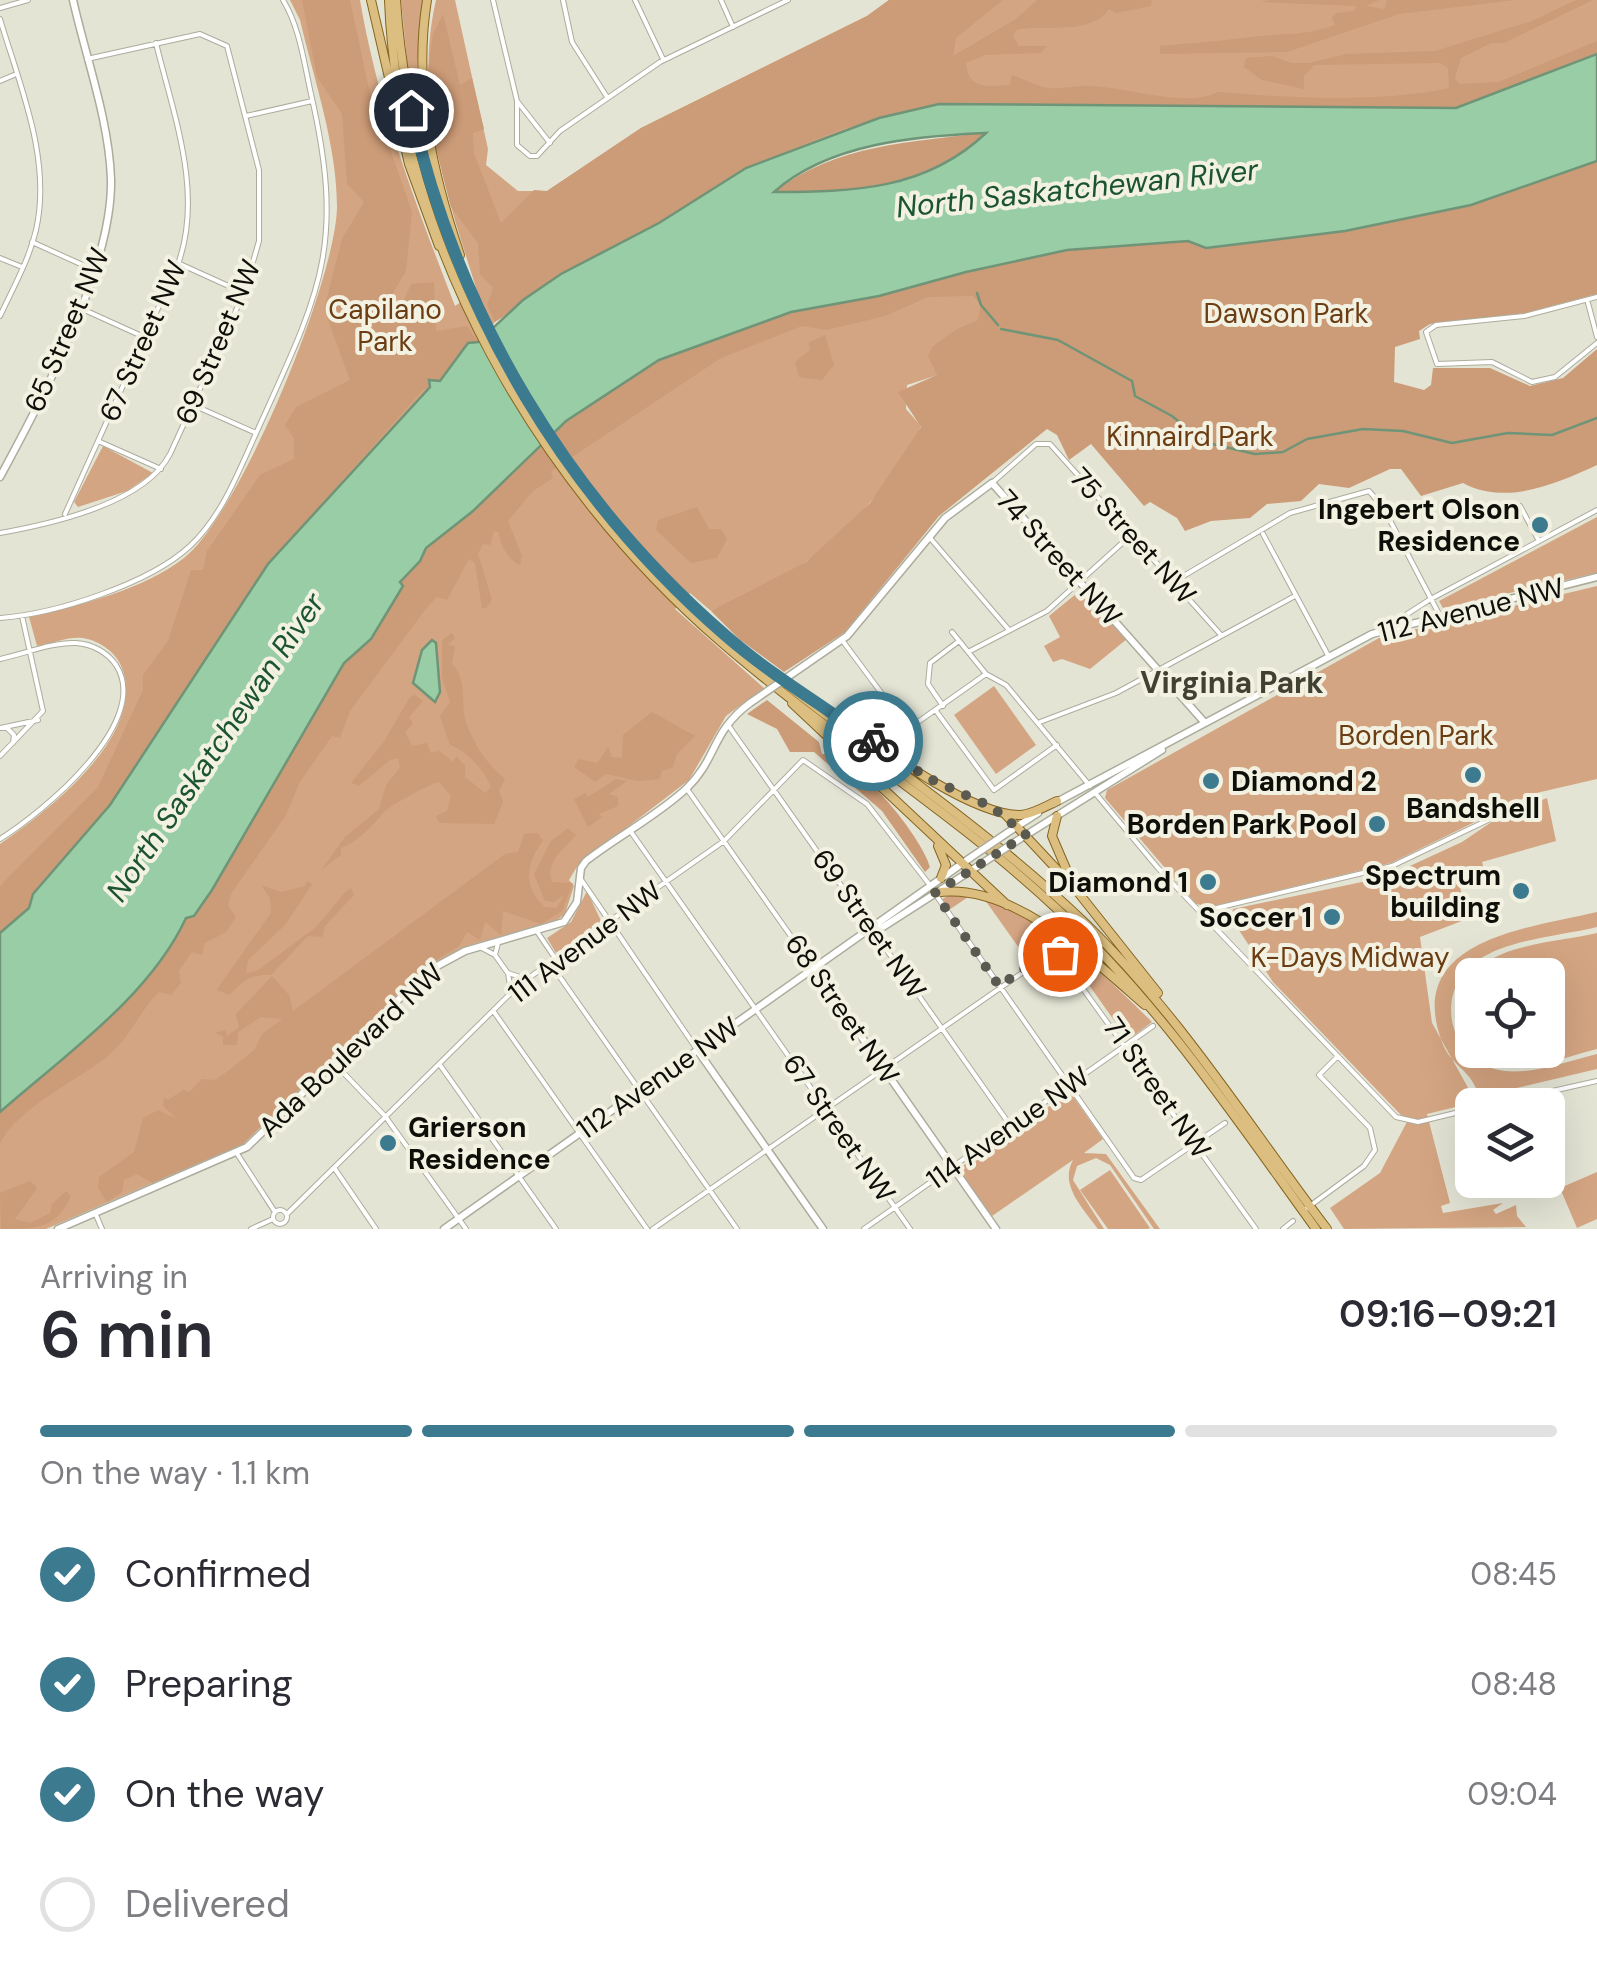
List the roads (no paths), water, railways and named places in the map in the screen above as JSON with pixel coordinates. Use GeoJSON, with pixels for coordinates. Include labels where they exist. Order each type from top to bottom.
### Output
{"type":"FeatureCollection","features":[{"type":"Feature","properties":{"kind":"main road"},"geometry":{"type":"LineString","coordinates":[[371,0],[415,182],[451,276],[465,289]]}},
{"type":"Feature","properties":{"kind":"main road"},"geometry":{"type":"LineString","coordinates":[[392,0],[395,69],[414,152],[465,289],[517,398],[575,480],[670,595],[1008,866],[1169,1020]]}},
{"type":"Feature","properties":{"kind":"main road"},"geometry":{"type":"LineString","coordinates":[[427,0],[420,44],[423,101],[465,289]]}},
{"type":"Feature","properties":{"kind":"main road"},"geometry":{"type":"LineString","coordinates":[[782,686],[918,772],[992,807],[1019,815],[1057,802]]}},
{"type":"Feature","properties":{"kind":"main road"},"geometry":{"type":"LineString","coordinates":[[782,686],[968,873],[1007,906],[1092,959],[1169,1020]]}},
{"type":"Feature","properties":{"kind":"main road"},"geometry":{"type":"LineString","coordinates":[[992,807],[1018,825],[1078,890],[1306,1208],[1327,1229]]}},
{"type":"Feature","properties":{"kind":"main road"},"geometry":{"type":"LineString","coordinates":[[1057,816],[1052,836],[1078,890]]}},
{"type":"Feature","properties":{"kind":"main road"},"geometry":{"type":"LineString","coordinates":[[929,834],[945,863],[941,878]]}},
{"type":"Feature","properties":{"kind":"main road"},"geometry":{"type":"LineString","coordinates":[[933,891],[963,890],[1007,906]]}},
{"type":"Feature","properties":{"kind":"main road"},"geometry":{"type":"LineString","coordinates":[[1306,1208],[1316,1229]]}},
{"type":"Feature","properties":{"kind":"street"},"geometry":{"type":"LineString","coordinates":[[0,8],[28,0]]}},
{"type":"Feature","properties":{"kind":"street","name":"65 Street NW"},"geometry":{"type":"LineString","coordinates":[[0,478],[96,271],[108,226],[111,179],[73,0]]}},
{"type":"Feature","properties":{"kind":"street"},"geometry":{"type":"LineString","coordinates":[[0,618],[128,584],[180,554],[220,508],[256,433],[308,316],[325,256],[328,181],[294,22],[284,0]]}},
{"type":"Feature","properties":{"kind":"street"},"geometry":{"type":"LineString","coordinates":[[493,0],[517,101],[514,117],[521,151],[537,156],[607,97],[664,60],[788,0]]}},
{"type":"Feature","properties":{"kind":"street"},"geometry":{"type":"LineString","coordinates":[[562,0],[572,42],[607,97]]}},
{"type":"Feature","properties":{"kind":"street"},"geometry":{"type":"LineString","coordinates":[[635,0],[664,60]]}},
{"type":"Feature","properties":{"kind":"street"},"geometry":{"type":"LineString","coordinates":[[720,0],[732,26]]}},
{"type":"Feature","properties":{"kind":"street"},"geometry":{"type":"LineString","coordinates":[[0,19],[40,173],[32,242],[0,316]]}},
{"type":"Feature","properties":{"kind":"street","name":"69 Street NW"},"geometry":{"type":"LineString","coordinates":[[156,43],[200,34],[219,40],[232,54],[261,205],[256,252],[244,294],[162,469]]}},
{"type":"Feature","properties":{"kind":"street"},"geometry":{"type":"LineString","coordinates":[[87,59],[156,43]]}},
{"type":"Feature","properties":{"kind":"street","name":"67 Street NW"},"geometry":{"type":"LineString","coordinates":[[64,515],[178,264],[189,223],[190,194],[156,43]]}},
{"type":"Feature","properties":{"kind":"street"},"geometry":{"type":"LineString","coordinates":[[0,81],[16,74]]}},
{"type":"Feature","properties":{"kind":"street"},"geometry":{"type":"LineString","coordinates":[[246,116],[312,101]]}},
{"type":"Feature","properties":{"kind":"street"},"geometry":{"type":"LineString","coordinates":[[517,101],[550,143]]}},
{"type":"Feature","properties":{"kind":"street"},"geometry":{"type":"LineString","coordinates":[[32,242],[96,271]]}},
{"type":"Feature","properties":{"kind":"street"},"geometry":{"type":"LineString","coordinates":[[0,258],[22,267]]}},
{"type":"Feature","properties":{"kind":"street"},"geometry":{"type":"LineString","coordinates":[[178,264],[244,294]]}},
{"type":"Feature","properties":{"kind":"street"},"geometry":{"type":"LineString","coordinates":[[1588,302],[1597,340],[1555,376],[1532,382],[1492,362],[1437,364],[1426,332],[1436,326],[1524,316],[1597,298]]}},
{"type":"Feature","properties":{"kind":"street"},"geometry":{"type":"LineString","coordinates":[[80,308],[146,337]]}},
{"type":"Feature","properties":{"kind":"street"},"geometry":{"type":"LineString","coordinates":[[193,404],[256,433]]}},
{"type":"Feature","properties":{"kind":"street"},"geometry":{"type":"LineString","coordinates":[[0,533],[132,494],[162,469],[98,441]]}},
{"type":"Feature","properties":{"kind":"street","name":"Ada Boulevard NW"},"geometry":{"type":"LineString","coordinates":[[58,1229],[247,1147],[428,971],[480,947],[538,933],[567,919],[577,902],[586,861],[686,789],[706,764],[726,722],[842,640],[944,518],[1041,443]]}},
{"type":"Feature","properties":{"kind":"street","name":"75 Street NW"},"geometry":{"type":"LineString","coordinates":[[1041,443],[1050,444],[1221,635]]}},
{"type":"Feature","properties":{"kind":"street","name":"74 Street NW"},"geometry":{"type":"LineString","coordinates":[[992,483],[1206,723]]}},
{"type":"Feature","properties":{"kind":"street"},"geometry":{"type":"LineString","coordinates":[[1175,581],[1263,534],[1290,514],[1369,491],[1383,507],[1440,616]]}},
{"type":"Feature","properties":{"kind":"street"},"geometry":{"type":"LineString","coordinates":[[1520,506],[1539,541]]}},
{"type":"Feature","properties":{"kind":"street"},"geometry":{"type":"LineString","coordinates":[[1384,629],[1433,598],[1597,510]]}},
{"type":"Feature","properties":{"kind":"street"},"geometry":{"type":"LineString","coordinates":[[1263,534],[1329,656]]}},
{"type":"Feature","properties":{"kind":"street"},"geometry":{"type":"LineString","coordinates":[[970,652],[1047,611],[1132,535]]}},
{"type":"Feature","properties":{"kind":"street"},"geometry":{"type":"LineString","coordinates":[[929,537],[1009,630]]}},
{"type":"Feature","properties":{"kind":"street","name":"112 Avenue NW"},"geometry":{"type":"LineString","coordinates":[[933,891],[941,878],[1057,802],[1384,629],[1597,579]]}},
{"type":"Feature","properties":{"kind":"street"},"geometry":{"type":"LineString","coordinates":[[1039,723],[1116,693],[1296,596]]}},
{"type":"Feature","properties":{"kind":"street"},"geometry":{"type":"LineString","coordinates":[[0,756],[38,720],[42,705],[22,615]]}},
{"type":"Feature","properties":{"kind":"street"},"geometry":{"type":"LineString","coordinates":[[952,632],[986,674],[1006,685],[1200,912],[1404,1121],[1455,1112]]}},
{"type":"Feature","properties":{"kind":"street"},"geometry":{"type":"LineString","coordinates":[[842,640],[908,730],[986,674]]}},
{"type":"Feature","properties":{"kind":"street"},"geometry":{"type":"LineString","coordinates":[[943,706],[928,684],[930,663],[959,641]]}},
{"type":"Feature","properties":{"kind":"street"},"geometry":{"type":"LineString","coordinates":[[0,659],[72,643],[98,649],[120,673],[123,703],[108,734],[77,775],[0,840]]}},
{"type":"Feature","properties":{"kind":"street"},"geometry":{"type":"LineString","coordinates":[[936,711],[994,790],[1057,746]]}},
{"type":"Feature","properties":{"kind":"street"},"geometry":{"type":"LineString","coordinates":[[3,728],[38,720]]}},
{"type":"Feature","properties":{"kind":"street","name":"69 Street NW"},"geometry":{"type":"LineString","coordinates":[[726,722],[1010,1126]]}},
{"type":"Feature","properties":{"kind":"street","name":"112 Avenue NW"},"geometry":{"type":"LineString","coordinates":[[444,1229],[872,928],[883,927],[933,891],[968,873],[1206,723]]}},
{"type":"Feature","properties":{"kind":"street"},"geometry":{"type":"LineString","coordinates":[[3,728],[14,733],[13,744]]}},
{"type":"Feature","properties":{"kind":"street","name":"111 Avenue NW"},"geometry":{"type":"LineString","coordinates":[[287,1214],[511,992],[724,841],[803,760],[811,761],[868,804],[933,891]]}},
{"type":"Feature","properties":{"kind":"street","name":"68 Street NW"},"geometry":{"type":"LineString","coordinates":[[686,789],[996,1229]]}},
{"type":"Feature","properties":{"kind":"street"},"geometry":{"type":"LineString","coordinates":[[1200,912],[1392,866],[1538,796]]}},
{"type":"Feature","properties":{"kind":"street","name":"67 Street NW"},"geometry":{"type":"LineString","coordinates":[[629,830],[910,1229]]}},
{"type":"Feature","properties":{"kind":"street"},"geometry":{"type":"LineString","coordinates":[[580,878],[823,1229]]}},
{"type":"Feature","properties":{"kind":"street"},"geometry":{"type":"LineString","coordinates":[[933,891],[1137,1180],[1225,1123]]}},
{"type":"Feature","properties":{"kind":"street"},"geometry":{"type":"LineString","coordinates":[[538,933],[555,958]]}},
{"type":"Feature","properties":{"kind":"street"},"geometry":{"type":"LineString","coordinates":[[496,956],[498,942]]}},
{"type":"Feature","properties":{"kind":"street"},"geometry":{"type":"LineString","coordinates":[[480,947],[496,956],[508,973],[511,992]]}},
{"type":"Feature","properties":{"kind":"street","name":"71 Street NW"},"geometry":{"type":"LineString","coordinates":[[999,986],[1055,950],[1256,1229]]}},
{"type":"Feature","properties":{"kind":"street"},"geometry":{"type":"LineString","coordinates":[[550,962],[737,1229]]}},
{"type":"Feature","properties":{"kind":"street"},"geometry":{"type":"LineString","coordinates":[[508,973],[526,979]]}},
{"type":"Feature","properties":{"kind":"street"},"geometry":{"type":"LineString","coordinates":[[494,1012],[650,1229],[999,986]]}},
{"type":"Feature","properties":{"kind":"street","name":"114 Avenue NW"},"geometry":{"type":"LineString","coordinates":[[864,1229],[1153,1026]]}},
{"type":"Feature","properties":{"kind":"street"},"geometry":{"type":"LineString","coordinates":[[1306,1208],[1368,1162],[1376,1146],[1370,1128],[1319,1075],[1338,1056]]}},
{"type":"Feature","properties":{"kind":"street"},"geometry":{"type":"LineString","coordinates":[[334,1064],[385,1116],[466,1229]]}},
{"type":"Feature","properties":{"kind":"street"},"geometry":{"type":"LineString","coordinates":[[440,1064],[556,1229]]}},
{"type":"Feature","properties":{"kind":"street"},"geometry":{"type":"LineString","coordinates":[[1565,1088],[1597,1081]]}},
{"type":"Feature","properties":{"kind":"street"},"geometry":{"type":"LineString","coordinates":[[236,1152],[274,1216],[286,1226]]}},
{"type":"Feature","properties":{"kind":"street"},"geometry":{"type":"LineString","coordinates":[[335,1169],[376,1229]]}},
{"type":"Feature","properties":{"kind":"street"},"geometry":{"type":"LineString","coordinates":[[95,1213],[102,1229]]}},
{"type":"Feature","properties":{"kind":"street"},"geometry":{"type":"LineString","coordinates":[[250,1229],[274,1216],[287,1214],[286,1226]]}},
{"type":"Feature","properties":{"kind":"street"},"geometry":{"type":"LineString","coordinates":[[1283,1229],[1294,1222]]}},
{"type":"Feature","properties":{"kind":"water","name":"North Saskatchewan River"},"geometry":{"type":"Polygon","coordinates":[[[1597,54],[1597,161],[1471,205],[1345,231],[1206,248],[1188,241],[1067,250],[879,296],[791,312],[659,360],[566,421],[473,511],[426,548],[420,561],[400,582],[403,586],[371,639],[344,663],[212,890],[194,916],[186,918],[151,973],[104,1023],[0,1112],[0,933],[29,908],[33,894],[110,805],[268,564],[430,387],[429,380],[440,381],[468,343],[478,342],[523,300],[561,274],[659,223],[746,168],[879,118],[939,104],[1456,108],[1597,54]],[[986,133],[874,145],[820,163],[774,192],[832,191],[887,184],[913,177],[963,152],[986,133]]]}},
{"type":"Feature","properties":{"kind":"water"},"geometry":{"type":"Polygon","coordinates":[[[432,640],[436,643],[440,692],[435,702],[413,683],[422,650],[432,640]]]}},
{"type":"Feature","properties":{"kind":"waterway"},"geometry":{"type":"LineString","coordinates":[[977,293],[981,305],[998,325]]}},
{"type":"Feature","properties":{"kind":"waterway"},"geometry":{"type":"LineString","coordinates":[[1001,329],[1058,340],[1132,381],[1135,396],[1172,416],[1204,442],[1255,454],[1283,452],[1307,439],[1363,429],[1403,431],[1452,443],[1508,433],[1552,435],[1597,418]]}},
{"type":"Feature","properties":{"kind":"place","name":"Ingebert Olson Residence"},"geometry":{"type":"Point","coordinates":[1540,525]}},
{"type":"Feature","properties":{"kind":"place","name":"Bandshell"},"geometry":{"type":"Point","coordinates":[1473,775]}},
{"type":"Feature","properties":{"kind":"place","name":"Diamond 2"},"geometry":{"type":"Point","coordinates":[1211,781]}},
{"type":"Feature","properties":{"kind":"place","name":"Borden Park Pool"},"geometry":{"type":"Point","coordinates":[1377,824]}},
{"type":"Feature","properties":{"kind":"place","name":"Diamond 1"},"geometry":{"type":"Point","coordinates":[1208,882]}},
{"type":"Feature","properties":{"kind":"place","name":"Spectrum building"},"geometry":{"type":"Point","coordinates":[1521,891]}},
{"type":"Feature","properties":{"kind":"place","name":"Soccer 1"},"geometry":{"type":"Point","coordinates":[1332,917]}},
{"type":"Feature","properties":{"kind":"place","name":"Grierson Residence"},"geometry":{"type":"Point","coordinates":[388,1143]}},
{"type":"Feature","properties":{"kind":"district","name":"Virginia Park"},"geometry":{"type":"Point","coordinates":[1232,682]}},
{"type":"Feature","properties":{"kind":"park label","name":"Dawson Park"},"geometry":{"type":"Point","coordinates":[1286,313]}},
{"type":"Feature","properties":{"kind":"park label","name":"Capilano Park"},"geometry":{"type":"Point","coordinates":[385,325]}},
{"type":"Feature","properties":{"kind":"park label","name":"Kinnaird Park"},"geometry":{"type":"Point","coordinates":[1190,436]}},
{"type":"Feature","properties":{"kind":"park label","name":"Borden Park"},"geometry":{"type":"Point","coordinates":[1416,735]}},
{"type":"Feature","properties":{"kind":"park label","name":"K-Days Midway"},"geometry":{"type":"Point","coordinates":[1350,957]}}]}
